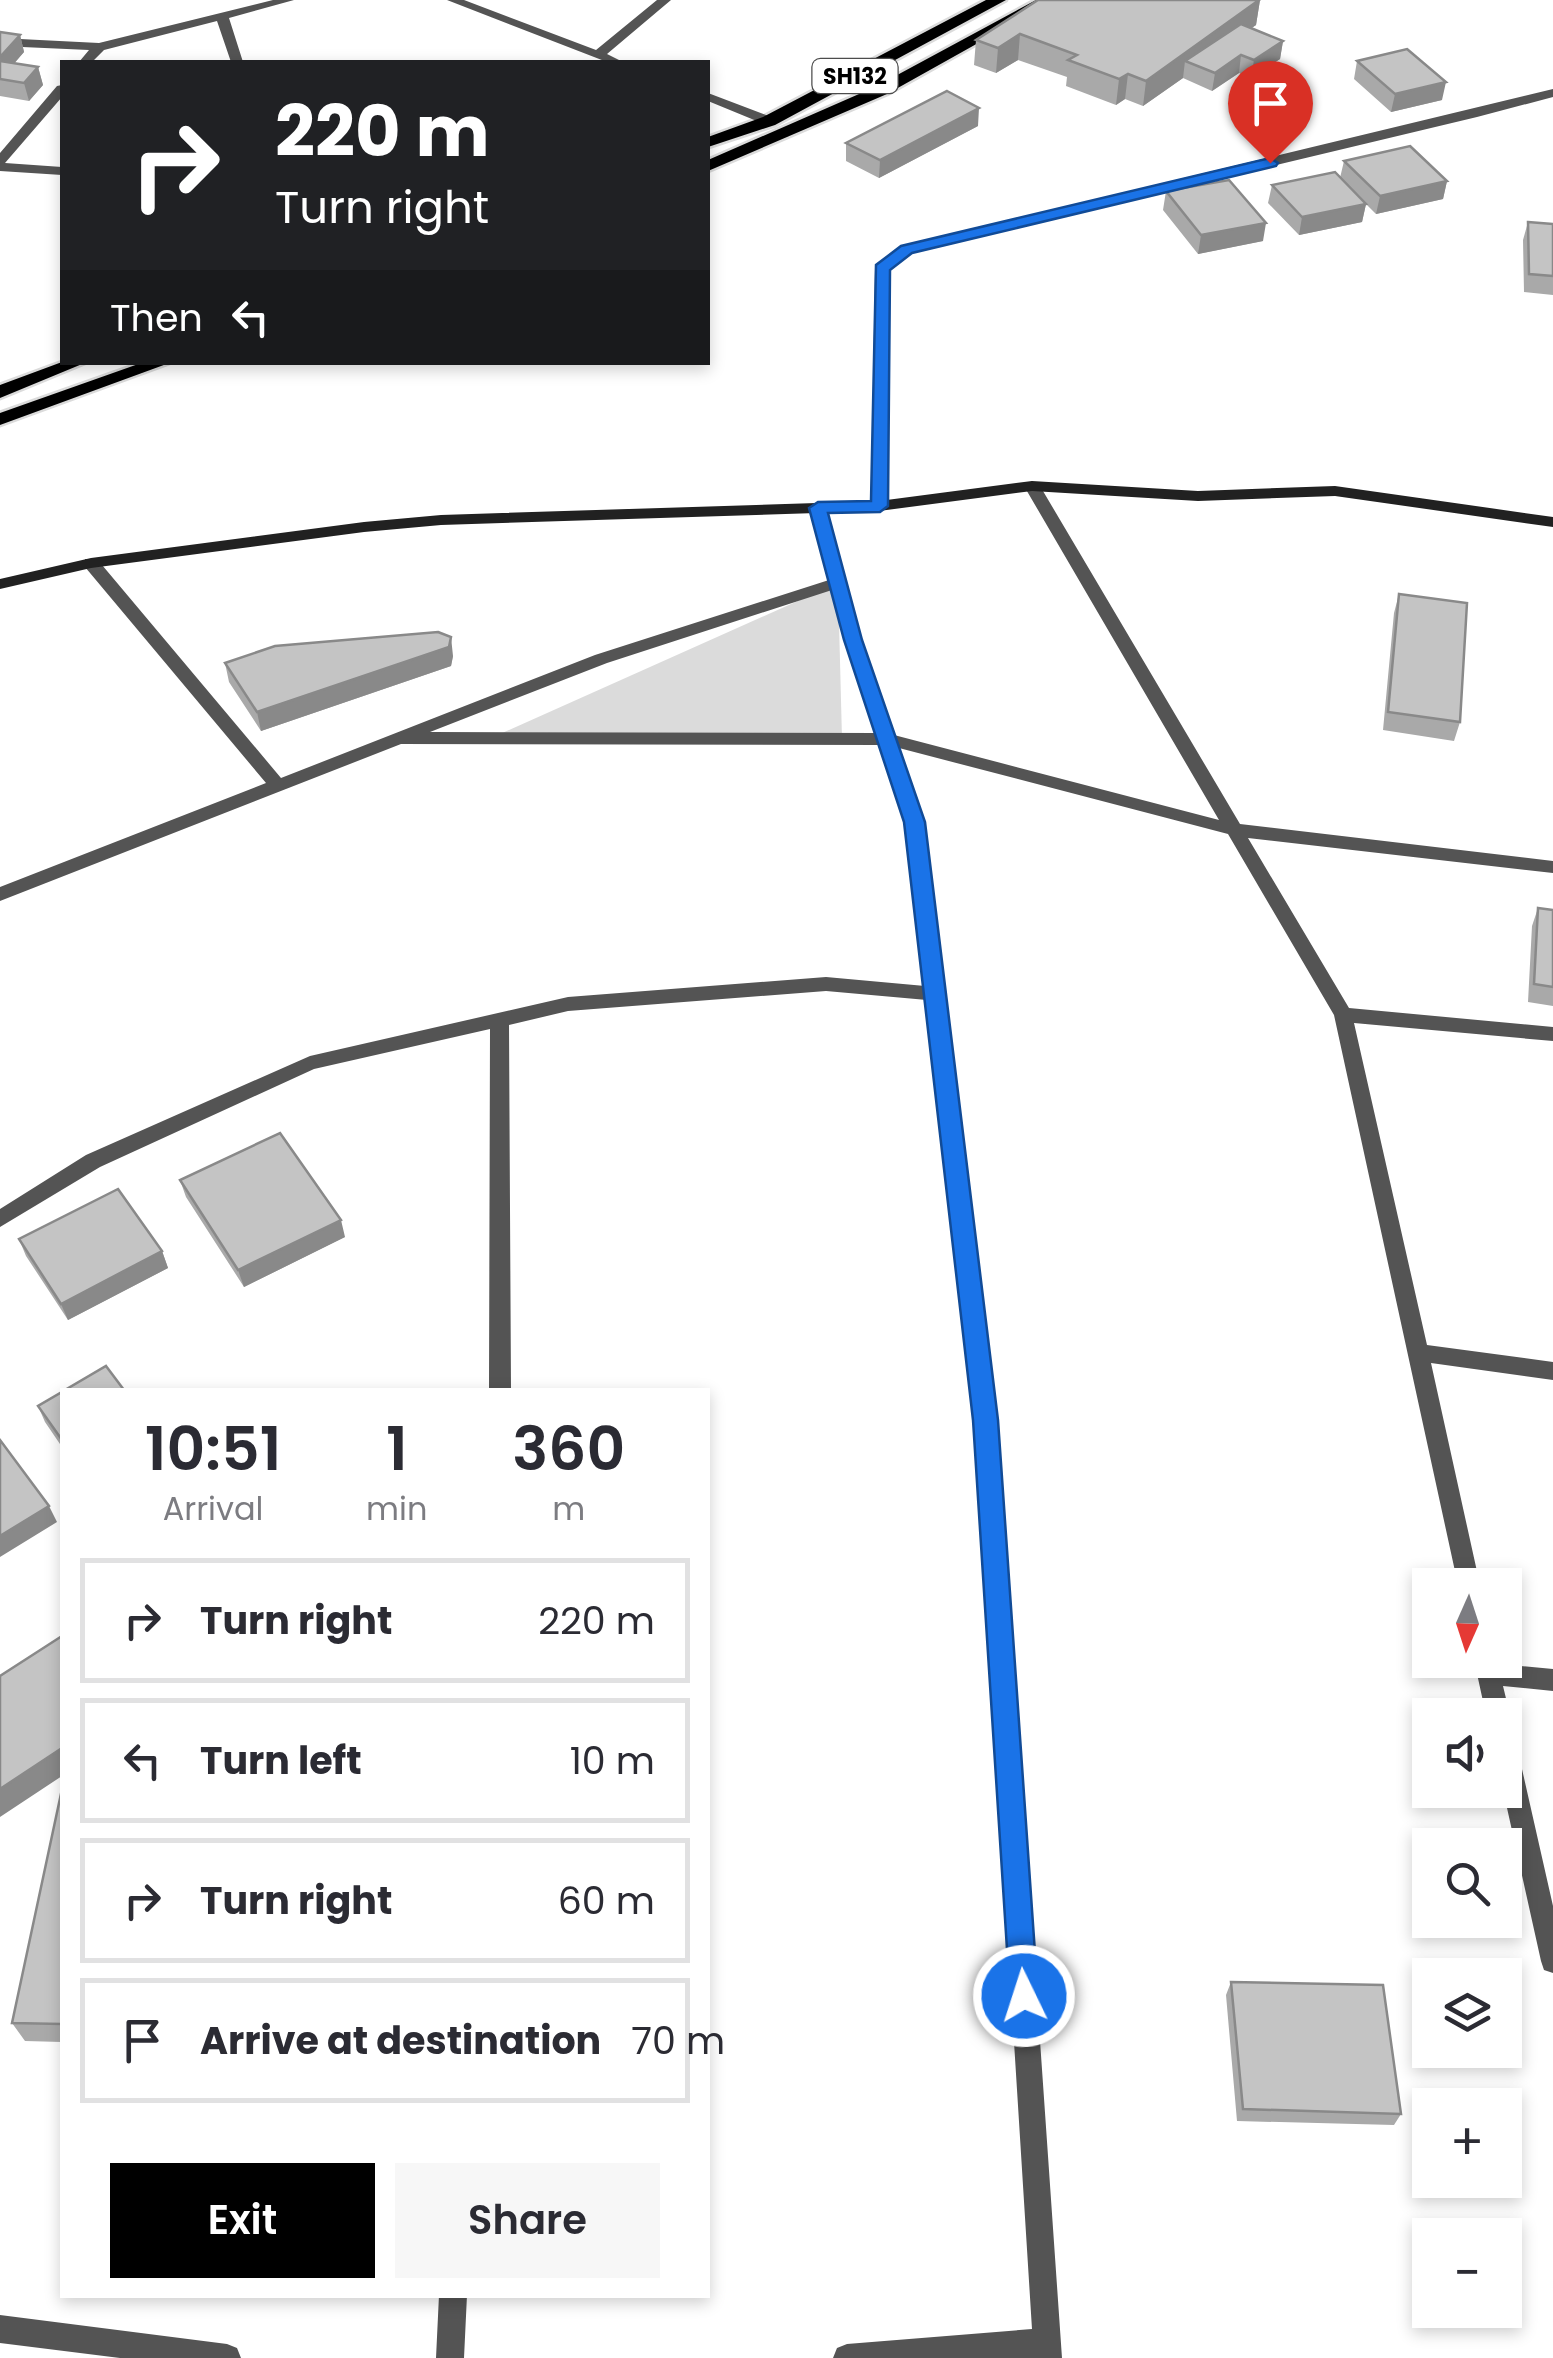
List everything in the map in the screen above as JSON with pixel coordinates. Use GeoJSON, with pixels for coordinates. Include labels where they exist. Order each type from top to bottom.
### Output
{"type":"FeatureCollection","features":[{"type":"Feature","properties":{"kind":"main road","name":"SH132"},"geometry":{"type":"LineString","coordinates":[[710,141],[769,121],[998,0]]}},
{"type":"Feature","properties":{"kind":"main road"},"geometry":{"type":"LineString","coordinates":[[710,165],[822,122],[977,42],[1047,0]]}},
{"type":"Feature","properties":{"kind":"main road"},"geometry":{"type":"LineString","coordinates":[[0,392],[70,365]]}},
{"type":"Feature","properties":{"kind":"main road"},"geometry":{"type":"LineString","coordinates":[[0,419],[154,365]]}},
{"type":"Feature","properties":{"kind":"main road"},"geometry":{"type":"LineString","coordinates":[[0,584],[91,563],[441,520],[880,506],[1032,486],[1198,496],[1336,492],[1553,522]]}},
{"type":"Feature","properties":{"kind":"street"},"geometry":{"type":"LineString","coordinates":[[0,42],[98,48],[288,0]]}},
{"type":"Feature","properties":{"kind":"street"},"geometry":{"type":"LineString","coordinates":[[453,0],[610,60]]}},
{"type":"Feature","properties":{"kind":"street"},"geometry":{"type":"LineString","coordinates":[[598,56],[665,0]]}},
{"type":"Feature","properties":{"kind":"street"},"geometry":{"type":"LineString","coordinates":[[222,16],[236,60]]}},
{"type":"Feature","properties":{"kind":"street"},"geometry":{"type":"LineString","coordinates":[[88,60],[98,48]]}},
{"type":"Feature","properties":{"kind":"street"},"geometry":{"type":"LineString","coordinates":[[0,164],[60,91]]}},
{"type":"Feature","properties":{"kind":"street"},"geometry":{"type":"LineString","coordinates":[[880,506],[882,268],[907,249],[1374,140],[1553,93]]}},
{"type":"Feature","properties":{"kind":"street"},"geometry":{"type":"LineString","coordinates":[[710,98],[769,121]]}},
{"type":"Feature","properties":{"kind":"street"},"geometry":{"type":"LineString","coordinates":[[0,164],[60,171]]}},
{"type":"Feature","properties":{"kind":"street"},"geometry":{"type":"LineString","coordinates":[[1032,486],[1342,1015],[1465,1568]]}},
{"type":"Feature","properties":{"kind":"street"},"geometry":{"type":"LineString","coordinates":[[818,508],[914,822],[986,1420],[1048,2350],[847,2358]]}},
{"type":"Feature","properties":{"kind":"street"},"geometry":{"type":"LineString","coordinates":[[91,563],[277,785]]}},
{"type":"Feature","properties":{"kind":"street"},"geometry":{"type":"LineString","coordinates":[[0,894],[600,659],[838,583]]}},
{"type":"Feature","properties":{"kind":"street"},"geometry":{"type":"LineString","coordinates":[[396,738],[886,739],[1235,830],[1553,868]]}},
{"type":"Feature","properties":{"kind":"street"},"geometry":{"type":"LineString","coordinates":[[0,1219],[93,1161],[310,1063],[568,1004],[826,984],[935,994]]}},
{"type":"Feature","properties":{"kind":"street"},"geometry":{"type":"LineString","coordinates":[[1342,1015],[1553,1034]]}},
{"type":"Feature","properties":{"kind":"street"},"geometry":{"type":"LineString","coordinates":[[499,1020],[501,1384]]}},
{"type":"Feature","properties":{"kind":"street"},"geometry":{"type":"LineString","coordinates":[[1418,1353],[1553,1371]]}},
{"type":"Feature","properties":{"kind":"street"},"geometry":{"type":"LineString","coordinates":[[1522,1674],[1553,1680]]}},
{"type":"Feature","properties":{"kind":"street"},"geometry":{"type":"LineString","coordinates":[[1519,1808],[1553,1961]]}},
{"type":"Feature","properties":{"kind":"street"},"geometry":{"type":"LineString","coordinates":[[450,2358],[453,2298]]}},
{"type":"Feature","properties":{"kind":"street"},"geometry":{"type":"LineString","coordinates":[[0,2329],[227,2358]]}},
{"type":"Feature","properties":{"kind":"shaded area"},"geometry":{"type":"Polygon","coordinates":[[[838,583],[842,739],[491,738],[838,583]]]}},
{"type":"Feature","properties":{"kind":"building"},"geometry":{"type":"Polygon","coordinates":[[[1038,0],[1259,0],[1146,81],[1128,74],[1119,79],[1068,60],[1077,55],[1020,34],[998,48],[976,40],[1038,0]]]}},
{"type":"Feature","properties":{"kind":"building"},"geometry":{"type":"Polygon","coordinates":[[[1241,24],[1283,41],[1254,60],[1241,55],[1215,73],[1185,61],[1241,24]]]}},
{"type":"Feature","properties":{"kind":"building"},"geometry":{"type":"Polygon","coordinates":[[[0,32],[20,35],[0,57],[0,32]]]}},
{"type":"Feature","properties":{"kind":"building"},"geometry":{"type":"Polygon","coordinates":[[[1407,49],[1446,82],[1395,94],[1357,61],[1407,49]]]}},
{"type":"Feature","properties":{"kind":"building"},"geometry":{"type":"Polygon","coordinates":[[[0,61],[38,67],[24,83],[0,79],[0,61]]]}},
{"type":"Feature","properties":{"kind":"building"},"geometry":{"type":"Polygon","coordinates":[[[947,91],[979,108],[880,160],[846,143],[947,91]]]}},
{"type":"Feature","properties":{"kind":"building"},"geometry":{"type":"Polygon","coordinates":[[[1410,146],[1447,181],[1380,196],[1344,161],[1410,146]]]}},
{"type":"Feature","properties":{"kind":"building"},"geometry":{"type":"Polygon","coordinates":[[[1335,172],[1366,204],[1302,217],[1272,185],[1335,172]]]}},
{"type":"Feature","properties":{"kind":"building"},"geometry":{"type":"Polygon","coordinates":[[[1229,180],[1266,223],[1201,235],[1166,191],[1229,180]]]}},
{"type":"Feature","properties":{"kind":"building"},"geometry":{"type":"Polygon","coordinates":[[[1528,222],[1553,224],[1553,276],[1529,274],[1528,222]]]}},
{"type":"Feature","properties":{"kind":"building"},"geometry":{"type":"Polygon","coordinates":[[[1399,594],[1467,603],[1460,722],[1388,712],[1399,594]]]}},
{"type":"Feature","properties":{"kind":"building"},"geometry":{"type":"Polygon","coordinates":[[[438,632],[451,637],[449,647],[257,712],[225,663],[275,646],[438,632]]]}},
{"type":"Feature","properties":{"kind":"building"},"geometry":{"type":"Polygon","coordinates":[[[1538,908],[1553,910],[1553,987],[1534,984],[1538,908]]]}},
{"type":"Feature","properties":{"kind":"building"},"geometry":{"type":"Polygon","coordinates":[[[280,1133],[341,1220],[238,1270],[180,1180],[280,1133]]]}},
{"type":"Feature","properties":{"kind":"building"},"geometry":{"type":"Polygon","coordinates":[[[118,1189],[162,1251],[61,1304],[19,1239],[118,1189]]]}},
{"type":"Feature","properties":{"kind":"building"},"geometry":{"type":"Polygon","coordinates":[[[106,1366],[122,1388],[68,1388],[106,1366]]]}},
{"type":"Feature","properties":{"kind":"building"},"geometry":{"type":"Polygon","coordinates":[[[60,1393],[60,1437],[38,1406],[60,1393]]]}},
{"type":"Feature","properties":{"kind":"building"},"geometry":{"type":"Polygon","coordinates":[[[0,1440],[49,1506],[0,1536],[0,1440]]]}},
{"type":"Feature","properties":{"kind":"building"},"geometry":{"type":"Polygon","coordinates":[[[60,1637],[60,1749],[0,1789],[0,1676],[60,1637]]]}},
{"type":"Feature","properties":{"kind":"building"},"geometry":{"type":"Polygon","coordinates":[[[60,1798],[60,2024],[12,2023],[60,1798]]]}},
{"type":"Feature","properties":{"kind":"building"},"geometry":{"type":"Polygon","coordinates":[[[1231,1982],[1383,1985],[1401,2114],[1243,2109],[1231,1982]]]}},
{"type":"Feature","properties":{"kind":"route"},"geometry":{"type":"LineString","coordinates":[[1024,1996],[986,1420],[914,822],[853,640],[818,508],[880,506],[882,268],[907,249],[1270,163]]}}]}
